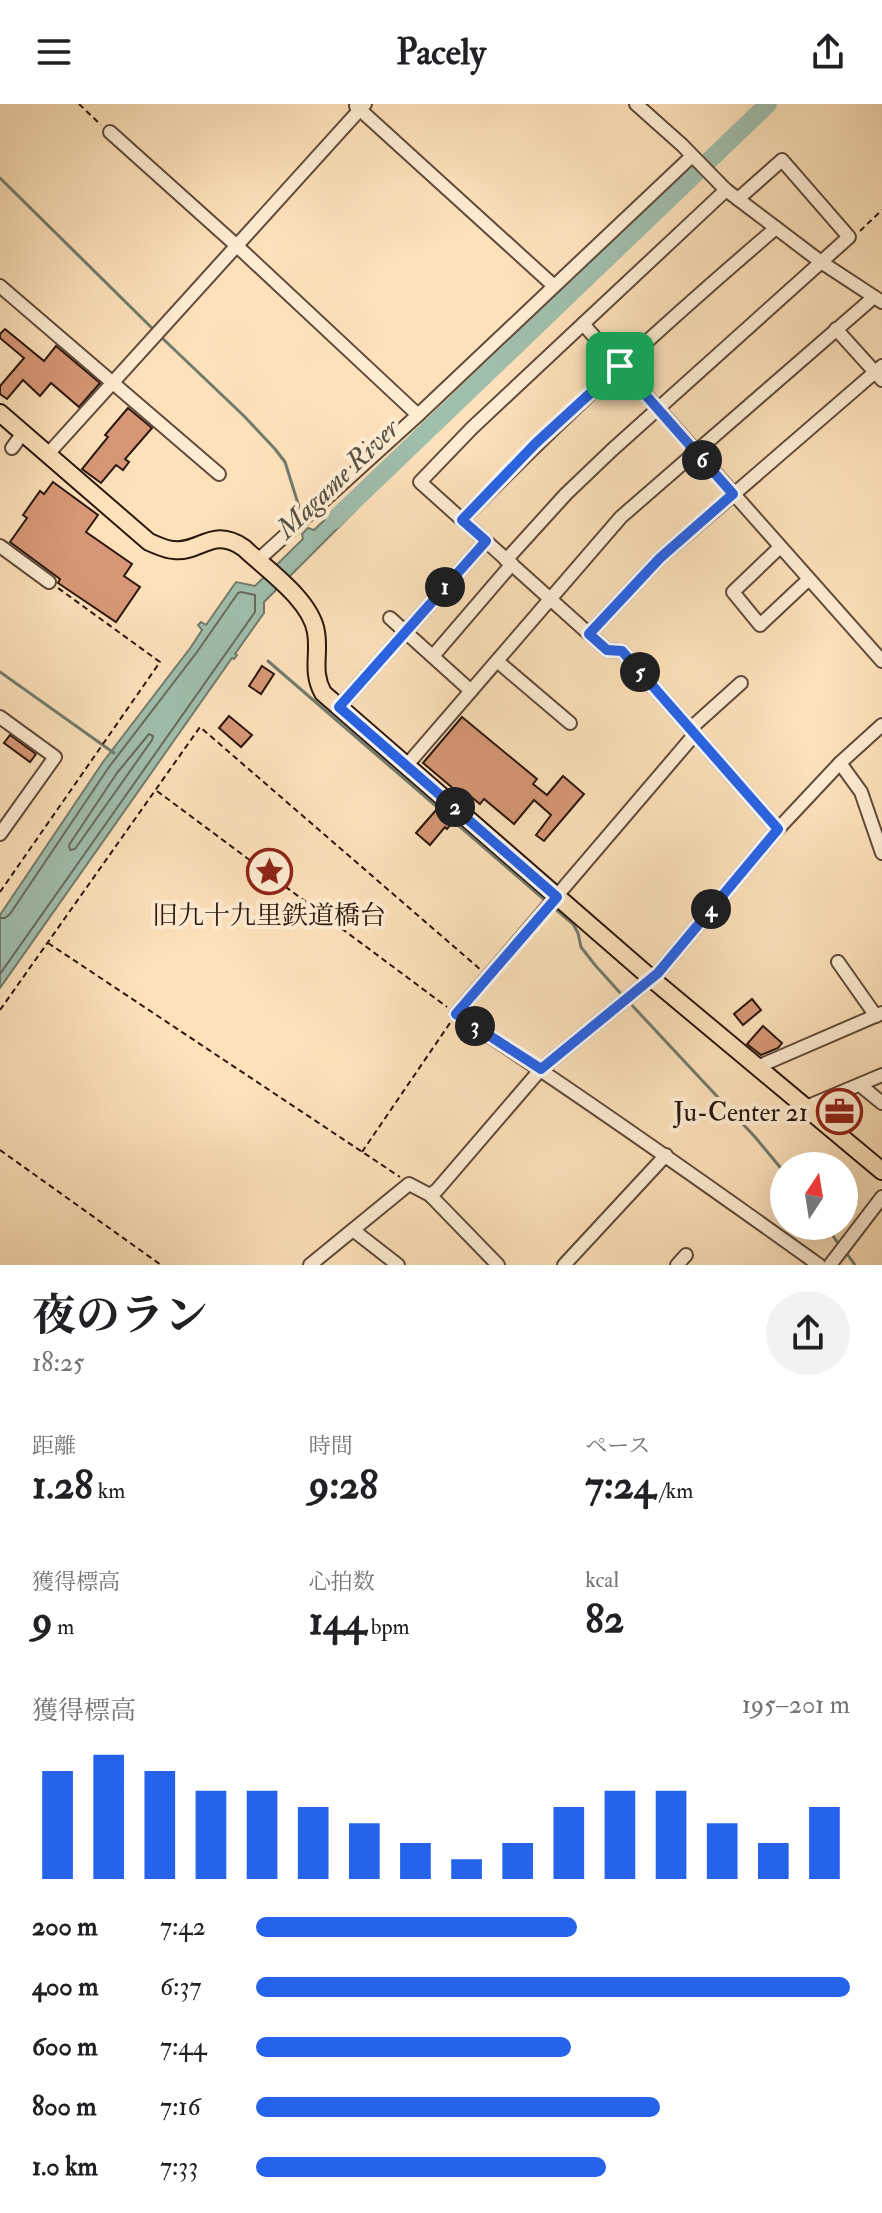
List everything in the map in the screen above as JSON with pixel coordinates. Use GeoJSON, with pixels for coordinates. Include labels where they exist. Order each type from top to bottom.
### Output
{"type":"FeatureCollection","features":[{"type":"Feature","properties":{"kind":"main road"},"geometry":{"type":"LineString","coordinates":[[0,413],[149,542],[178,551],[213,540],[235,542],[306,607],[317,633],[316,677],[323,693],[407,765],[553,902],[652,979],[882,1171]]}},
{"type":"Feature","properties":{"kind":"street"},"geometry":{"type":"LineString","coordinates":[[407,765],[621,517],[836,329],[878,299],[821,262],[726,190],[636,104]]}},
{"type":"Feature","properties":{"kind":"street"},"geometry":{"type":"LineString","coordinates":[[48,454],[359,106],[554,286]]}},
{"type":"Feature","properties":{"kind":"street"},"geometry":{"type":"LineString","coordinates":[[110,132],[418,415]]}},
{"type":"Feature","properties":{"kind":"street"},"geometry":{"type":"LineString","coordinates":[[433,656],[566,494],[849,237],[782,160],[738,199]]}},
{"type":"Feature","properties":{"kind":"street"},"geometry":{"type":"LineString","coordinates":[[257,561],[554,286],[699,163]]}},
{"type":"Feature","properties":{"kind":"street"},"geometry":{"type":"LineString","coordinates":[[726,190],[472,428],[420,482],[607,650],[622,651],[778,829]]}},
{"type":"Feature","properties":{"kind":"street"},"geometry":{"type":"LineString","coordinates":[[462,520],[536,443],[776,228]]}},
{"type":"Feature","properties":{"kind":"street"},"geometry":{"type":"LineString","coordinates":[[0,286],[219,474]]}},
{"type":"Feature","properties":{"kind":"street"},"geometry":{"type":"LineString","coordinates":[[583,324],[882,661]]}},
{"type":"Feature","properties":{"kind":"street"},"geometry":{"type":"LineString","coordinates":[[589,634],[660,558],[880,372],[836,329]]}},
{"type":"Feature","properties":{"kind":"street"},"geometry":{"type":"LineString","coordinates":[[12,448],[23,433]]}},
{"type":"Feature","properties":{"kind":"street"},"geometry":{"type":"LineString","coordinates":[[339,707],[486,541]]}},
{"type":"Feature","properties":{"kind":"street"},"geometry":{"type":"LineString","coordinates":[[0,546],[49,582]]}},
{"type":"Feature","properties":{"kind":"street"},"geometry":{"type":"LineString","coordinates":[[780,547],[733,592],[760,625],[809,579]]}},
{"type":"Feature","properties":{"kind":"street"},"geometry":{"type":"LineString","coordinates":[[390,618],[471,691]]}},
{"type":"Feature","properties":{"kind":"street"},"geometry":{"type":"LineString","coordinates":[[497,661],[570,723]]}},
{"type":"Feature","properties":{"kind":"street"},"geometry":{"type":"LineString","coordinates":[[741,683],[693,731],[553,902],[456,1014],[666,1155],[819,1265]]}},
{"type":"Feature","properties":{"kind":"street"},"geometry":{"type":"LineString","coordinates":[[0,717],[55,757],[1,829]]}},
{"type":"Feature","properties":{"kind":"street"},"geometry":{"type":"LineString","coordinates":[[430,1195],[541,1069],[652,979],[778,829],[840,763],[882,725]]}},
{"type":"Feature","properties":{"kind":"street"},"geometry":{"type":"LineString","coordinates":[[840,763],[861,792],[882,853]]}},
{"type":"Feature","properties":{"kind":"street"},"geometry":{"type":"LineString","coordinates":[[757,1067],[879,1014],[837,963]]}},
{"type":"Feature","properties":{"kind":"street"},"geometry":{"type":"LineString","coordinates":[[806,1107],[882,1075]]}},
{"type":"Feature","properties":{"kind":"street"},"geometry":{"type":"LineString","coordinates":[[860,1085],[882,1103]]}},
{"type":"Feature","properties":{"kind":"street"},"geometry":{"type":"LineString","coordinates":[[564,1265],[666,1155]]}},
{"type":"Feature","properties":{"kind":"street"},"geometry":{"type":"LineString","coordinates":[[310,1265],[409,1184],[430,1195],[498,1265]]}},
{"type":"Feature","properties":{"kind":"street"},"geometry":{"type":"LineString","coordinates":[[830,1265],[882,1197]]}},
{"type":"Feature","properties":{"kind":"street"},"geometry":{"type":"LineString","coordinates":[[353,1230],[398,1265]]}},
{"type":"Feature","properties":{"kind":"path"},"geometry":{"type":"LineString","coordinates":[[79,104],[110,132]]}},
{"type":"Feature","properties":{"kind":"path"},"geometry":{"type":"LineString","coordinates":[[849,237],[882,210]]}},
{"type":"Feature","properties":{"kind":"path"},"geometry":{"type":"LineString","coordinates":[[0,892],[160,662],[49,582]]}},
{"type":"Feature","properties":{"kind":"path"},"geometry":{"type":"LineString","coordinates":[[0,1010],[200,727],[488,976]]}},
{"type":"Feature","properties":{"kind":"path"},"geometry":{"type":"LineString","coordinates":[[156,790],[456,1014],[362,1152]]}},
{"type":"Feature","properties":{"kind":"path"},"geometry":{"type":"LineString","coordinates":[[47,943],[409,1184]]}},
{"type":"Feature","properties":{"kind":"path"},"geometry":{"type":"LineString","coordinates":[[0,1150],[161,1265]]}},
{"type":"Feature","properties":{"kind":"water"},"geometry":{"type":"Polygon","coordinates":[[[347,499],[356,510],[264,602],[264,613],[237,655],[0,988],[0,915],[103,762],[191,647],[202,630],[198,625],[201,622],[206,625],[236,582],[255,586],[303,539],[302,534],[308,528],[314,530],[347,499]]]}},
{"type":"Feature","properties":{"kind":"building"},"geometry":{"type":"Polygon","coordinates":[[[5,329],[44,361],[56,346],[100,383],[79,407],[51,383],[40,396],[23,380],[7,399],[0,394],[0,386],[24,358],[0,338],[5,329]]]}},
{"type":"Feature","properties":{"kind":"building"},"geometry":{"type":"Polygon","coordinates":[[[128,408],[152,428],[125,459],[129,462],[123,470],[116,465],[101,483],[82,469],[128,408]]]}},
{"type":"Feature","properties":{"kind":"building"},"geometry":{"type":"Polygon","coordinates":[[[53,482],[98,515],[86,532],[132,564],[124,576],[140,587],[116,622],[58,583],[60,579],[10,542],[27,518],[23,515],[40,491],[44,494],[53,482]]]}},
{"type":"Feature","properties":{"kind":"building"},"geometry":{"type":"Polygon","coordinates":[[[262,666],[274,674],[261,694],[249,686],[262,666]]]}},
{"type":"Feature","properties":{"kind":"building"},"geometry":{"type":"Polygon","coordinates":[[[229,716],[252,735],[241,747],[219,728],[229,716]]]}},
{"type":"Feature","properties":{"kind":"building"},"geometry":{"type":"Polygon","coordinates":[[[462,717],[537,779],[533,784],[547,795],[563,776],[584,794],[544,841],[536,835],[551,815],[534,800],[514,824],[484,799],[480,804],[464,791],[461,795],[423,763],[462,717]]]}},
{"type":"Feature","properties":{"kind":"building"},"geometry":{"type":"Polygon","coordinates":[[[10,735],[36,754],[30,762],[4,743],[10,735]]]}},
{"type":"Feature","properties":{"kind":"building"},"geometry":{"type":"Polygon","coordinates":[[[437,809],[453,822],[430,845],[416,833],[437,809]]]}},
{"type":"Feature","properties":{"kind":"building"},"geometry":{"type":"Polygon","coordinates":[[[752,999],[761,1010],[743,1025],[734,1014],[752,999]]]}},
{"type":"Feature","properties":{"kind":"building"},"geometry":{"type":"Polygon","coordinates":[[[763,1026],[782,1043],[761,1055],[747,1044],[763,1026]]]}},
{"type":"Feature","properties":{"kind":"waterway","name":"Magame River"},"geometry":{"type":"LineString","coordinates":[[334,520],[768,104]]}},
{"type":"Feature","properties":{"kind":"waterway"},"geometry":{"type":"LineString","coordinates":[[0,178],[154,330]]}},
{"type":"Feature","properties":{"kind":"waterway"},"geometry":{"type":"LineString","coordinates":[[159,335],[275,449],[285,462],[301,513]]}},
{"type":"Feature","properties":{"kind":"waterway"},"geometry":{"type":"LineString","coordinates":[[268,661],[547,902]]}},
{"type":"Feature","properties":{"kind":"waterway"},"geometry":{"type":"LineString","coordinates":[[0,672],[114,753]]}},
{"type":"Feature","properties":{"kind":"waterway"},"geometry":{"type":"LineString","coordinates":[[552,906],[573,924],[581,947],[623,996]]}},
{"type":"Feature","properties":{"kind":"waterway"},"geometry":{"type":"LineString","coordinates":[[628,1001],[770,1155]]}},
{"type":"Feature","properties":{"kind":"waterway"},"geometry":{"type":"LineString","coordinates":[[845,1251],[855,1265]]}},
{"type":"Feature","properties":{"kind":"place","name":"旧九十九里鉄道橋台"},"geometry":{"type":"Point","coordinates":[269,872]}},
{"type":"Feature","properties":{"kind":"place","name":"Ju-Center 21"},"geometry":{"type":"Point","coordinates":[839,1112]}},
{"type":"Feature","properties":{"kind":"route"},"geometry":{"type":"LineString","coordinates":[[620,366],[733,494],[660,558],[589,634],[607,650],[622,651],[778,829],[658,973],[541,1069],[456,1014],[557,897],[339,707],[486,541],[462,520],[536,443],[620,366]]}}]}
